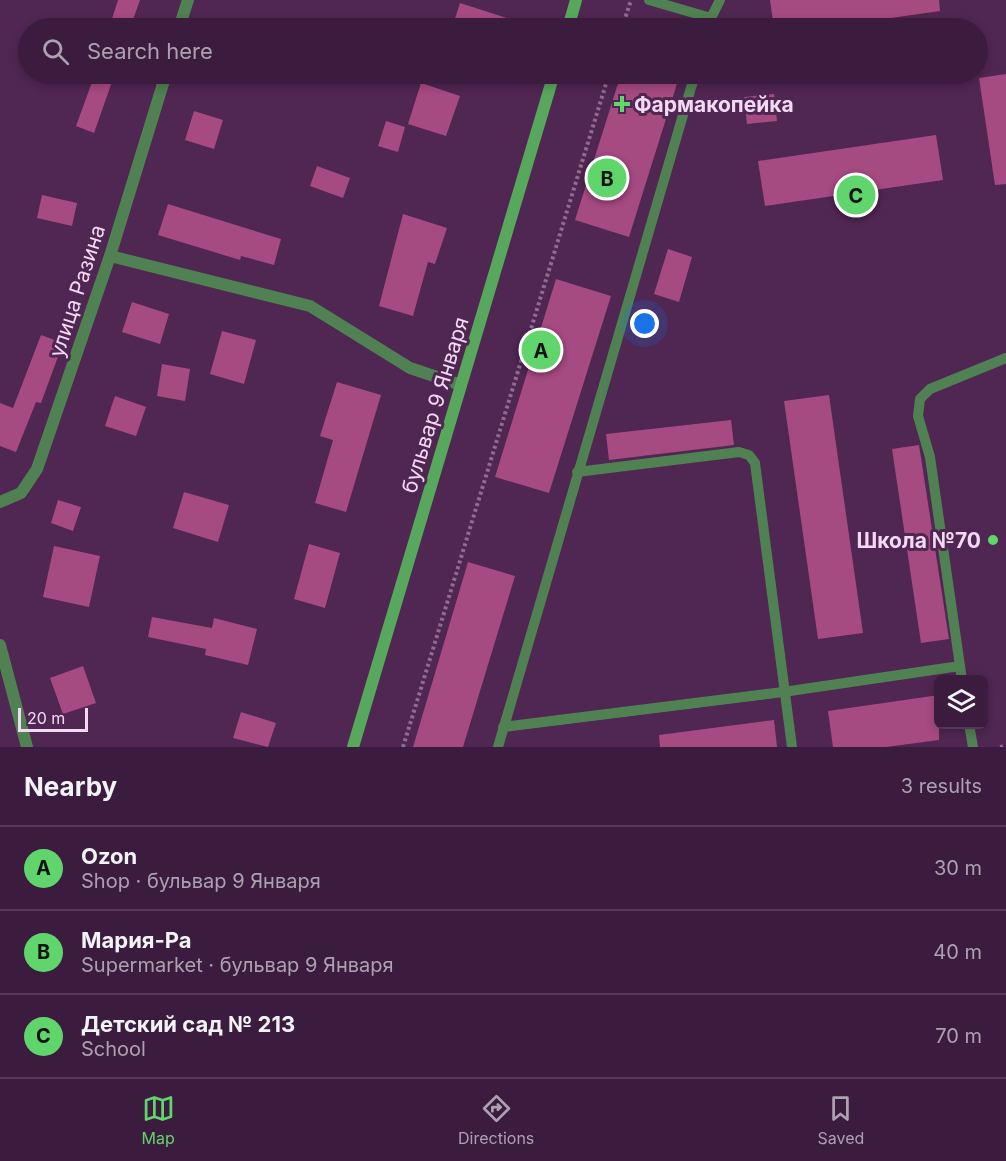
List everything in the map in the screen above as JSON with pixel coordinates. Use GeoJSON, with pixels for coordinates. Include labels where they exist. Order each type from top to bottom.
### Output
{"type":"FeatureCollection","features":[{"type":"Feature","properties":{"kind":"main road"},"geometry":{"type":"LineString","coordinates":[[571,18],[576,0]]}},
{"type":"Feature","properties":{"kind":"main road","name":"бульвар 9 Января"},"geometry":{"type":"LineString","coordinates":[[353,747],[551,84]]}},
{"type":"Feature","properties":{"kind":"street"},"geometry":{"type":"LineString","coordinates":[[182,18],[188,0]]}},
{"type":"Feature","properties":{"kind":"street","name":"улица Разина"},"geometry":{"type":"LineString","coordinates":[[0,502],[21,493],[37,469],[110,256],[162,84]]}},
{"type":"Feature","properties":{"kind":"street"},"geometry":{"type":"LineString","coordinates":[[110,256],[310,306],[410,368],[461,385]]}},
{"type":"Feature","properties":{"kind":"street"},"geometry":{"type":"LineString","coordinates":[[0,645],[27,747]]}},
{"type":"Feature","properties":{"kind":"lane"},"geometry":{"type":"LineString","coordinates":[[649,0],[696,18]]}},
{"type":"Feature","properties":{"kind":"lane"},"geometry":{"type":"LineString","coordinates":[[711,18],[720,0]]}},
{"type":"Feature","properties":{"kind":"lane"},"geometry":{"type":"LineString","coordinates":[[498,747],[576,472],[691,84]]}},
{"type":"Feature","properties":{"kind":"lane"},"geometry":{"type":"LineString","coordinates":[[961,675],[930,458],[918,416],[920,399],[930,389],[1006,358]]}},
{"type":"Feature","properties":{"kind":"lane"},"geometry":{"type":"LineString","coordinates":[[576,472],[739,452],[749,454],[755,464],[792,747]]}},
{"type":"Feature","properties":{"kind":"lane"},"geometry":{"type":"LineString","coordinates":[[503,727],[783,692],[960,666]]}},
{"type":"Feature","properties":{"kind":"lane"},"geometry":{"type":"LineString","coordinates":[[970,729],[973,747]]}},
{"type":"Feature","properties":{"kind":"path"},"geometry":{"type":"LineString","coordinates":[[625,18],[631,0]]}},
{"type":"Feature","properties":{"kind":"path"},"geometry":{"type":"LineString","coordinates":[[403,747],[606,84]]}},
{"type":"Feature","properties":{"kind":"path"},"geometry":{"type":"LineString","coordinates":[[1000,747],[1006,746]]}},
{"type":"Feature","properties":{"kind":"building"},"geometry":{"type":"Polygon","coordinates":[[[118,0],[140,0],[134,18],[112,18],[118,0]]]}},
{"type":"Feature","properties":{"kind":"building"},"geometry":{"type":"Polygon","coordinates":[[[770,0],[939,0],[940,11],[891,18],[773,18],[770,0]]]}},
{"type":"Feature","properties":{"kind":"building"},"geometry":{"type":"Polygon","coordinates":[[[460,3],[507,18],[455,18],[460,3]]]}},
{"type":"Feature","properties":{"kind":"building"},"geometry":{"type":"Polygon","coordinates":[[[1006,74],[1006,184],[995,185],[980,84],[988,84],[988,77],[1006,74]]]}},
{"type":"Feature","properties":{"kind":"building"},"geometry":{"type":"Polygon","coordinates":[[[91,84],[111,84],[94,133],[76,126],[91,84]]]}},
{"type":"Feature","properties":{"kind":"building"},"geometry":{"type":"Polygon","coordinates":[[[421,84],[460,96],[446,136],[408,124],[421,84]]]}},
{"type":"Feature","properties":{"kind":"building"},"geometry":{"type":"Polygon","coordinates":[[[618,84],[677,84],[629,237],[575,220],[618,84]]]}},
{"type":"Feature","properties":{"kind":"building"},"geometry":{"type":"Polygon","coordinates":[[[774,94],[777,121],[747,124],[744,97],[774,94]]]}},
{"type":"Feature","properties":{"kind":"building"},"geometry":{"type":"Polygon","coordinates":[[[194,111],[223,120],[214,149],[185,140],[194,111]]]}},
{"type":"Feature","properties":{"kind":"building"},"geometry":{"type":"Polygon","coordinates":[[[386,121],[405,127],[398,152],[378,146],[386,121]]]}},
{"type":"Feature","properties":{"kind":"building"},"geometry":{"type":"Polygon","coordinates":[[[936,135],[943,180],[765,206],[758,161],[936,135]]]}},
{"type":"Feature","properties":{"kind":"building"},"geometry":{"type":"Polygon","coordinates":[[[317,166],[350,178],[343,198],[310,186],[317,166]]]}},
{"type":"Feature","properties":{"kind":"building"},"geometry":{"type":"Polygon","coordinates":[[[42,195],[77,203],[72,226],[37,218],[42,195]]]}},
{"type":"Feature","properties":{"kind":"building"},"geometry":{"type":"Polygon","coordinates":[[[168,204],[281,239],[274,265],[241,256],[240,260],[158,235],[168,204]]]}},
{"type":"Feature","properties":{"kind":"building"},"geometry":{"type":"Polygon","coordinates":[[[403,214],[447,228],[435,264],[428,262],[413,316],[379,306],[403,214]]]}},
{"type":"Feature","properties":{"kind":"building"},"geometry":{"type":"Polygon","coordinates":[[[668,249],[692,257],[679,302],[654,294],[668,249]]]}},
{"type":"Feature","properties":{"kind":"building"},"geometry":{"type":"Polygon","coordinates":[[[556,279],[611,296],[549,493],[495,477],[556,279]]]}},
{"type":"Feature","properties":{"kind":"building"},"geometry":{"type":"Polygon","coordinates":[[[132,302],[169,314],[160,344],[122,332],[132,302]]]}},
{"type":"Feature","properties":{"kind":"building"},"geometry":{"type":"Polygon","coordinates":[[[222,331],[256,340],[244,384],[210,374],[222,331]]]}},
{"type":"Feature","properties":{"kind":"building"},"geometry":{"type":"Polygon","coordinates":[[[41,335],[63,343],[41,403],[36,402],[16,452],[0,446],[0,403],[13,408],[41,335]]]}},
{"type":"Feature","properties":{"kind":"building"},"geometry":{"type":"Polygon","coordinates":[[[162,364],[190,369],[185,401],[157,396],[162,364]]]}},
{"type":"Feature","properties":{"kind":"building"},"geometry":{"type":"Polygon","coordinates":[[[337,382],[381,395],[346,512],[315,503],[333,440],[320,436],[337,382]]]}},
{"type":"Feature","properties":{"kind":"building"},"geometry":{"type":"Polygon","coordinates":[[[829,395],[863,633],[818,639],[784,401],[829,395]]]}},
{"type":"Feature","properties":{"kind":"building"},"geometry":{"type":"Polygon","coordinates":[[[115,396],[146,407],[136,436],[105,426],[115,396]]]}},
{"type":"Feature","properties":{"kind":"building"},"geometry":{"type":"Polygon","coordinates":[[[731,420],[734,445],[609,460],[606,434],[731,420]]]}},
{"type":"Feature","properties":{"kind":"building"},"geometry":{"type":"Polygon","coordinates":[[[919,445],[949,639],[921,643],[892,449],[919,445]]]}},
{"type":"Feature","properties":{"kind":"building"},"geometry":{"type":"Polygon","coordinates":[[[184,492],[229,505],[218,542],[173,528],[184,492]]]}},
{"type":"Feature","properties":{"kind":"building"},"geometry":{"type":"Polygon","coordinates":[[[58,500],[81,507],[73,531],[51,523],[58,500]]]}},
{"type":"Feature","properties":{"kind":"building"},"geometry":{"type":"Polygon","coordinates":[[[309,544],[340,553],[325,608],[294,599],[309,544]]]}},
{"type":"Feature","properties":{"kind":"building"},"geometry":{"type":"Polygon","coordinates":[[[54,546],[100,556],[89,607],[43,597],[54,546]]]}},
{"type":"Feature","properties":{"kind":"building"},"geometry":{"type":"Polygon","coordinates":[[[468,562],[515,576],[463,747],[413,747],[468,562]]]}},
{"type":"Feature","properties":{"kind":"building"},"geometry":{"type":"Polygon","coordinates":[[[152,617],[212,628],[214,618],[257,629],[248,665],[205,655],[206,649],[148,637],[152,617]]]}},
{"type":"Feature","properties":{"kind":"building"},"geometry":{"type":"Polygon","coordinates":[[[83,666],[96,703],[63,714],[50,678],[83,666]]]}},
{"type":"Feature","properties":{"kind":"building"},"geometry":{"type":"Polygon","coordinates":[[[934,696],[934,729],[939,729],[939,740],[886,747],[833,747],[828,711],[934,696]]]}},
{"type":"Feature","properties":{"kind":"building"},"geometry":{"type":"Polygon","coordinates":[[[241,712],[276,723],[268,747],[233,738],[241,712]]]}},
{"type":"Feature","properties":{"kind":"building"},"geometry":{"type":"Polygon","coordinates":[[[774,720],[777,747],[660,747],[659,735],[774,720]]]}},
{"type":"Feature","properties":{"kind":"place","name":"Фармакопейка"},"geometry":{"type":"Point","coordinates":[622,104]}},
{"type":"Feature","properties":{"kind":"place","name":"Мария-Ра"},"geometry":{"type":"Point","coordinates":[607,178]}},
{"type":"Feature","properties":{"kind":"place","name":"Детский сад № 213"},"geometry":{"type":"Point","coordinates":[856,195]}},
{"type":"Feature","properties":{"kind":"place","name":"Ozon"},"geometry":{"type":"Point","coordinates":[541,350]}},
{"type":"Feature","properties":{"kind":"place","name":"Школа №70"},"geometry":{"type":"Point","coordinates":[993,540]}}]}
